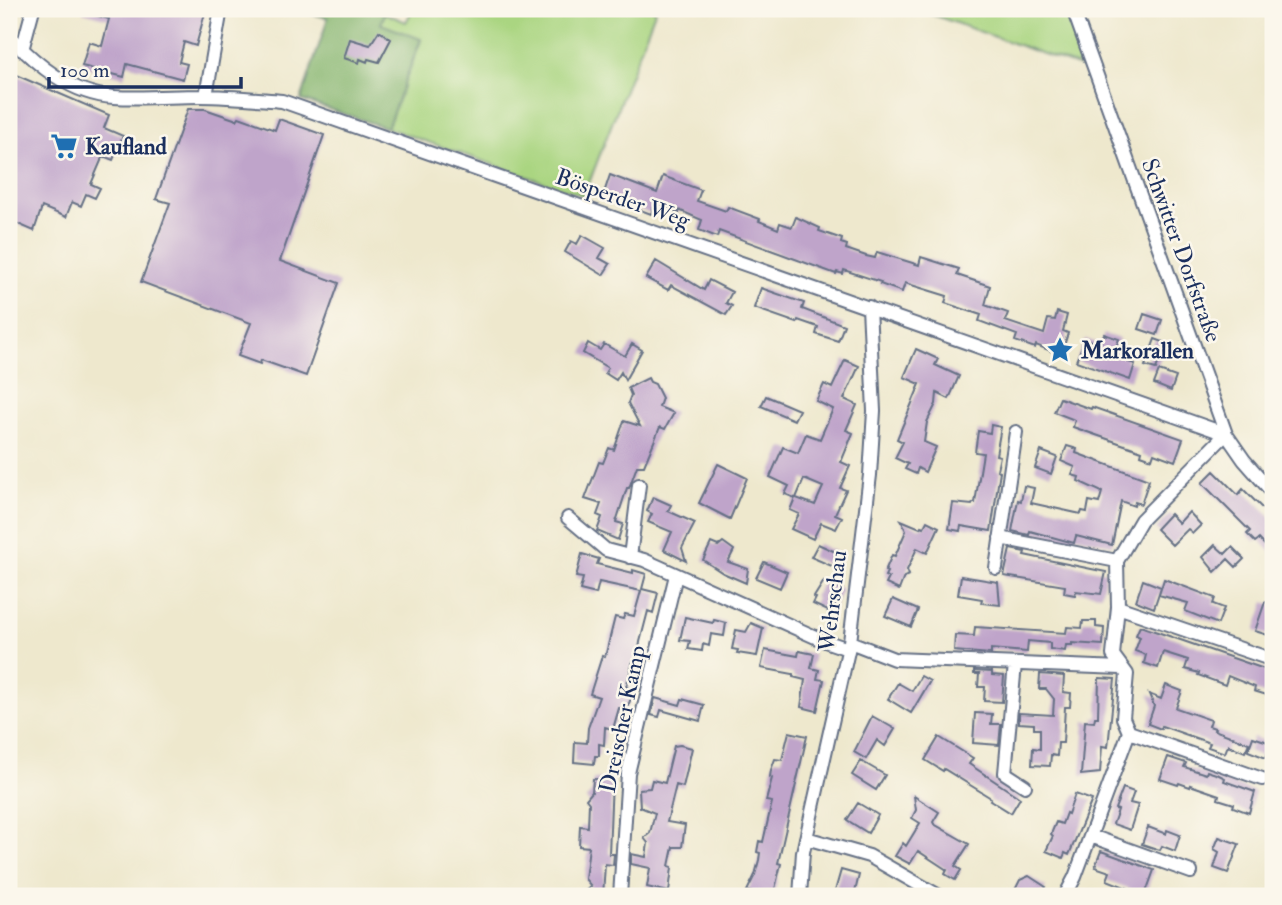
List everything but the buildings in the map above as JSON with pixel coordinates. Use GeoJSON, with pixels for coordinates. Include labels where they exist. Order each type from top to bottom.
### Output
{"type":"FeatureCollection","features":[{"type":"Feature","properties":{"kind":"street"},"geometry":{"type":"LineString","coordinates":[[22,50],[33,9]]}},
{"type":"Feature","properties":{"kind":"street"},"geometry":{"type":"LineString","coordinates":[[206,96],[221,9]]}},
{"type":"Feature","properties":{"kind":"street","name":"Schwitter Dorfstraße"},"geometry":{"type":"LineString","coordinates":[[1073,9],[1226,435],[1273,493]]}},
{"type":"Feature","properties":{"kind":"street","name":"Bösperder Weg"},"geometry":{"type":"LineString","coordinates":[[9,36],[46,70],[96,94],[113,97],[206,96],[282,101],[1226,435]]}},
{"type":"Feature","properties":{"kind":"street","name":"Wehrschau"},"geometry":{"type":"LineString","coordinates":[[800,896],[800,873],[806,838],[849,645],[874,440],[869,307]]}},
{"type":"Feature","properties":{"kind":"street"},"geometry":{"type":"LineString","coordinates":[[996,568],[1016,432]]}},
{"type":"Feature","properties":{"kind":"street"},"geometry":{"type":"LineString","coordinates":[[1065,896],[1076,877],[1129,732],[1123,718],[1127,674],[1113,654],[1118,607],[1117,561],[1141,520],[1226,435]]}},
{"type":"Feature","properties":{"kind":"street"},"geometry":{"type":"LineString","coordinates":[[630,556],[639,485]]}},
{"type":"Feature","properties":{"kind":"street"},"geometry":{"type":"LineString","coordinates":[[568,518],[606,550],[630,556],[676,575],[822,640],[894,659],[1121,668]]}},
{"type":"Feature","properties":{"kind":"street"},"geometry":{"type":"LineString","coordinates":[[1000,538],[1117,561]]}},
{"type":"Feature","properties":{"kind":"street","name":"Dreischer Kamp"},"geometry":{"type":"LineString","coordinates":[[620,896],[628,773],[676,575]]}},
{"type":"Feature","properties":{"kind":"street"},"geometry":{"type":"LineString","coordinates":[[1118,607],[1273,660]]}},
{"type":"Feature","properties":{"kind":"street"},"geometry":{"type":"LineString","coordinates":[[1015,664],[1005,773],[1025,786]]}},
{"type":"Feature","properties":{"kind":"street"},"geometry":{"type":"LineString","coordinates":[[1129,732],[1262,779]]}},
{"type":"Feature","properties":{"kind":"street"},"geometry":{"type":"LineString","coordinates":[[1091,836],[1191,872]]}},
{"type":"Feature","properties":{"kind":"street"},"geometry":{"type":"LineString","coordinates":[[806,838],[869,856],[939,896]]}},
{"type":"Feature","properties":{"kind":"green space"},"geometry":{"type":"Polygon","coordinates":[[[292,9],[370,9],[385,13],[381,24],[421,39],[387,128],[301,100],[328,18],[292,9]]]}},
{"type":"Feature","properties":{"kind":"green space"},"geometry":{"type":"Polygon","coordinates":[[[413,9],[656,9],[584,196],[387,128],[421,40],[380,24],[385,13],[406,22],[413,9]]]}},
{"type":"Feature","properties":{"kind":"green space"},"geometry":{"type":"Polygon","coordinates":[[[916,9],[1065,9],[1086,69],[916,9]]]}},
{"type":"Feature","properties":{"kind":"place","name":"Kaufland"},"geometry":{"type":"Point","coordinates":[64,146]}},
{"type":"Feature","properties":{"kind":"place","name":"Markorallen"},"geometry":{"type":"Point","coordinates":[1060,350]}}]}
